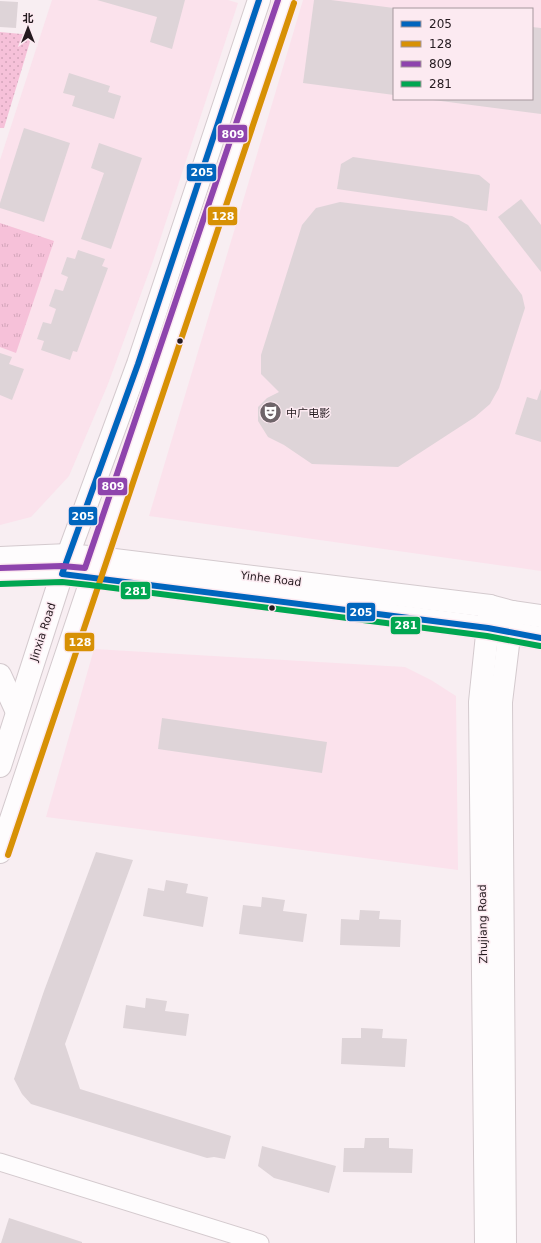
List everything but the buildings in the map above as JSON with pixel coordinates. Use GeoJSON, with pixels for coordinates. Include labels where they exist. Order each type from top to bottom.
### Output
{"type":"FeatureCollection","features":[{"type":"Feature","properties":{"kind":"main road","name":"Jinxia Road"},"geometry":{"type":"LineString","coordinates":[[0,766],[65,564],[138,364],[259,0]]}},
{"type":"Feature","properties":{"kind":"main road"},"geometry":{"type":"LineString","coordinates":[[0,852],[286,0]]}},
{"type":"Feature","properties":{"kind":"main road","name":"Yinhe Road"},"geometry":{"type":"LineString","coordinates":[[0,558],[490,606],[512,612],[541,616]]}},
{"type":"Feature","properties":{"kind":"main road","name":"Yinhe Road"},"geometry":{"type":"LineString","coordinates":[[0,576],[65,564]]}},
{"type":"Feature","properties":{"kind":"main road","name":"Yinhe Road"},"geometry":{"type":"LineString","coordinates":[[95,567],[488,628],[541,638]]}},
{"type":"Feature","properties":{"kind":"main road","name":"Zhujiang Road"},"geometry":{"type":"LineString","coordinates":[[486,1243],[480,702],[490,606]]}},
{"type":"Feature","properties":{"kind":"main road","name":"Zhujiang Road"},"geometry":{"type":"LineString","coordinates":[[505,1243],[501,702],[512,612]]}},
{"type":"Feature","properties":{"kind":"main road"},"geometry":{"type":"LineString","coordinates":[[0,675],[17,712]]}},
{"type":"Feature","properties":{"kind":"street"},"geometry":{"type":"LineString","coordinates":[[0,1162],[260,1243]]}},
{"type":"Feature","properties":{"kind":"shaded area"},"geometry":{"type":"Polygon","coordinates":[[[52,0],[228,0],[238,3],[153,261],[108,384],[69,476],[31,517],[0,525],[0,160],[52,0]]]}},
{"type":"Feature","properties":{"kind":"shaded area"},"geometry":{"type":"Polygon","coordinates":[[[303,0],[541,0],[541,571],[149,516],[303,0]]]}},
{"type":"Feature","properties":{"kind":"shaded area"},"geometry":{"type":"Polygon","coordinates":[[[94,649],[405,667],[431,680],[456,696],[458,870],[46,817],[94,649]]]}},
{"type":"Feature","properties":{"kind":"green space"},"geometry":{"type":"Polygon","coordinates":[[[0,32],[32,35],[4,128],[0,128],[0,32]]]}},
{"type":"Feature","properties":{"kind":"green space"},"geometry":{"type":"Polygon","coordinates":[[[0,223],[54,241],[16,353],[0,347],[0,223]]]}},
{"type":"Feature","properties":{"kind":"transit line","name":"205"},"geometry":{"type":"LineString","coordinates":[[259,0],[138,364],[62,574],[488,628],[541,638]]}},
{"type":"Feature","properties":{"kind":"transit line","name":"809"},"geometry":{"type":"LineString","coordinates":[[0,568],[62,566],[85,568],[278,0]]}},
{"type":"Feature","properties":{"kind":"transit line","name":"128"},"geometry":{"type":"LineString","coordinates":[[8,855],[294,3]]}},
{"type":"Feature","properties":{"kind":"transit line","name":"281"},"geometry":{"type":"LineString","coordinates":[[0,584],[62,582],[90,585],[487,636],[540,646]]}},
{"type":"Feature","properties":{"kind":"place","name":"中广电影"},"geometry":{"type":"Point","coordinates":[270,413]}}]}
